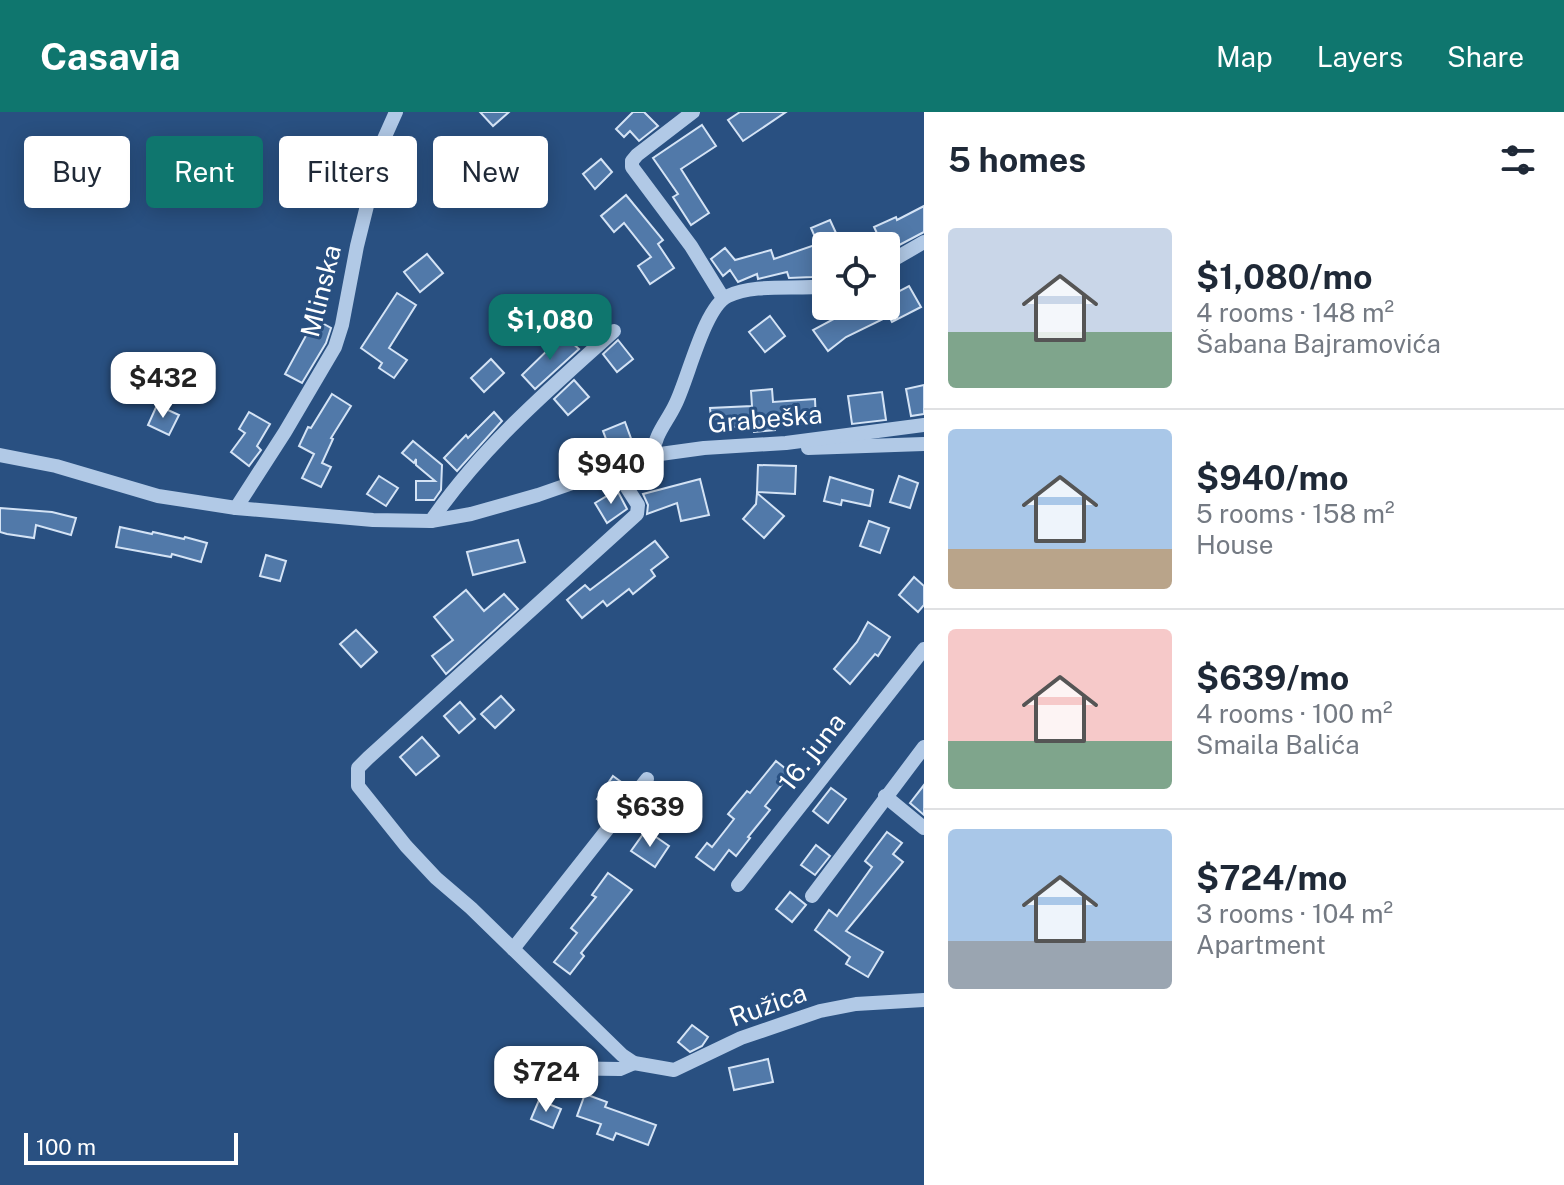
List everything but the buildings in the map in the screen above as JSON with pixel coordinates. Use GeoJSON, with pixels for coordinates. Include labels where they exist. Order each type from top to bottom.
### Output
{"type":"FeatureCollection","features":[{"type":"Feature","properties":{"kind":"street","name":"Mlinska"},"geometry":{"type":"LineString","coordinates":[[236,508],[335,347],[347,307],[357,246],[383,141],[396,112]]}},
{"type":"Feature","properties":{"kind":"street"},"geometry":{"type":"LineString","coordinates":[[693,112],[637,155],[632,167],[691,246],[723,298]]}},
{"type":"Feature","properties":{"kind":"street"},"geometry":{"type":"LineString","coordinates":[[900,256],[924,242]]}},
{"type":"Feature","properties":{"kind":"street"},"geometry":{"type":"LineString","coordinates":[[653,455],[654,444],[676,404],[700,338],[723,298],[746,291],[812,287]]}},
{"type":"Feature","properties":{"kind":"street"},"geometry":{"type":"LineString","coordinates":[[431,521],[457,484],[502,435],[614,331]]}},
{"type":"Feature","properties":{"kind":"street","name":"Grabeška"},"geometry":{"type":"LineString","coordinates":[[0,455],[56,466],[158,496],[236,508],[373,520],[431,521],[484,511],[653,455],[786,443],[924,425]]}},
{"type":"Feature","properties":{"kind":"street"},"geometry":{"type":"LineString","coordinates":[[786,443],[800,449],[924,444]]}},
{"type":"Feature","properties":{"kind":"street"},"geometry":{"type":"LineString","coordinates":[[615,469],[638,505],[637,514],[368,758],[358,768],[356,776],[358,786],[436,878],[634,1063]]}},
{"type":"Feature","properties":{"kind":"street","name":"16. juna"},"geometry":{"type":"LineString","coordinates":[[738,885],[924,649]]}},
{"type":"Feature","properties":{"kind":"street"},"geometry":{"type":"LineString","coordinates":[[812,896],[924,747]]}},
{"type":"Feature","properties":{"kind":"street"},"geometry":{"type":"LineString","coordinates":[[513,949],[647,779]]}},
{"type":"Feature","properties":{"kind":"street"},"geometry":{"type":"LineString","coordinates":[[885,796],[924,828]]}},
{"type":"Feature","properties":{"kind":"street","name":"Ružica"},"geometry":{"type":"LineString","coordinates":[[634,1063],[674,1070],[741,1038],[820,1011],[856,1004],[924,1000]]}},
{"type":"Feature","properties":{"kind":"street"},"geometry":{"type":"LineString","coordinates":[[547,1068],[620,1069],[634,1063]]}}]}
